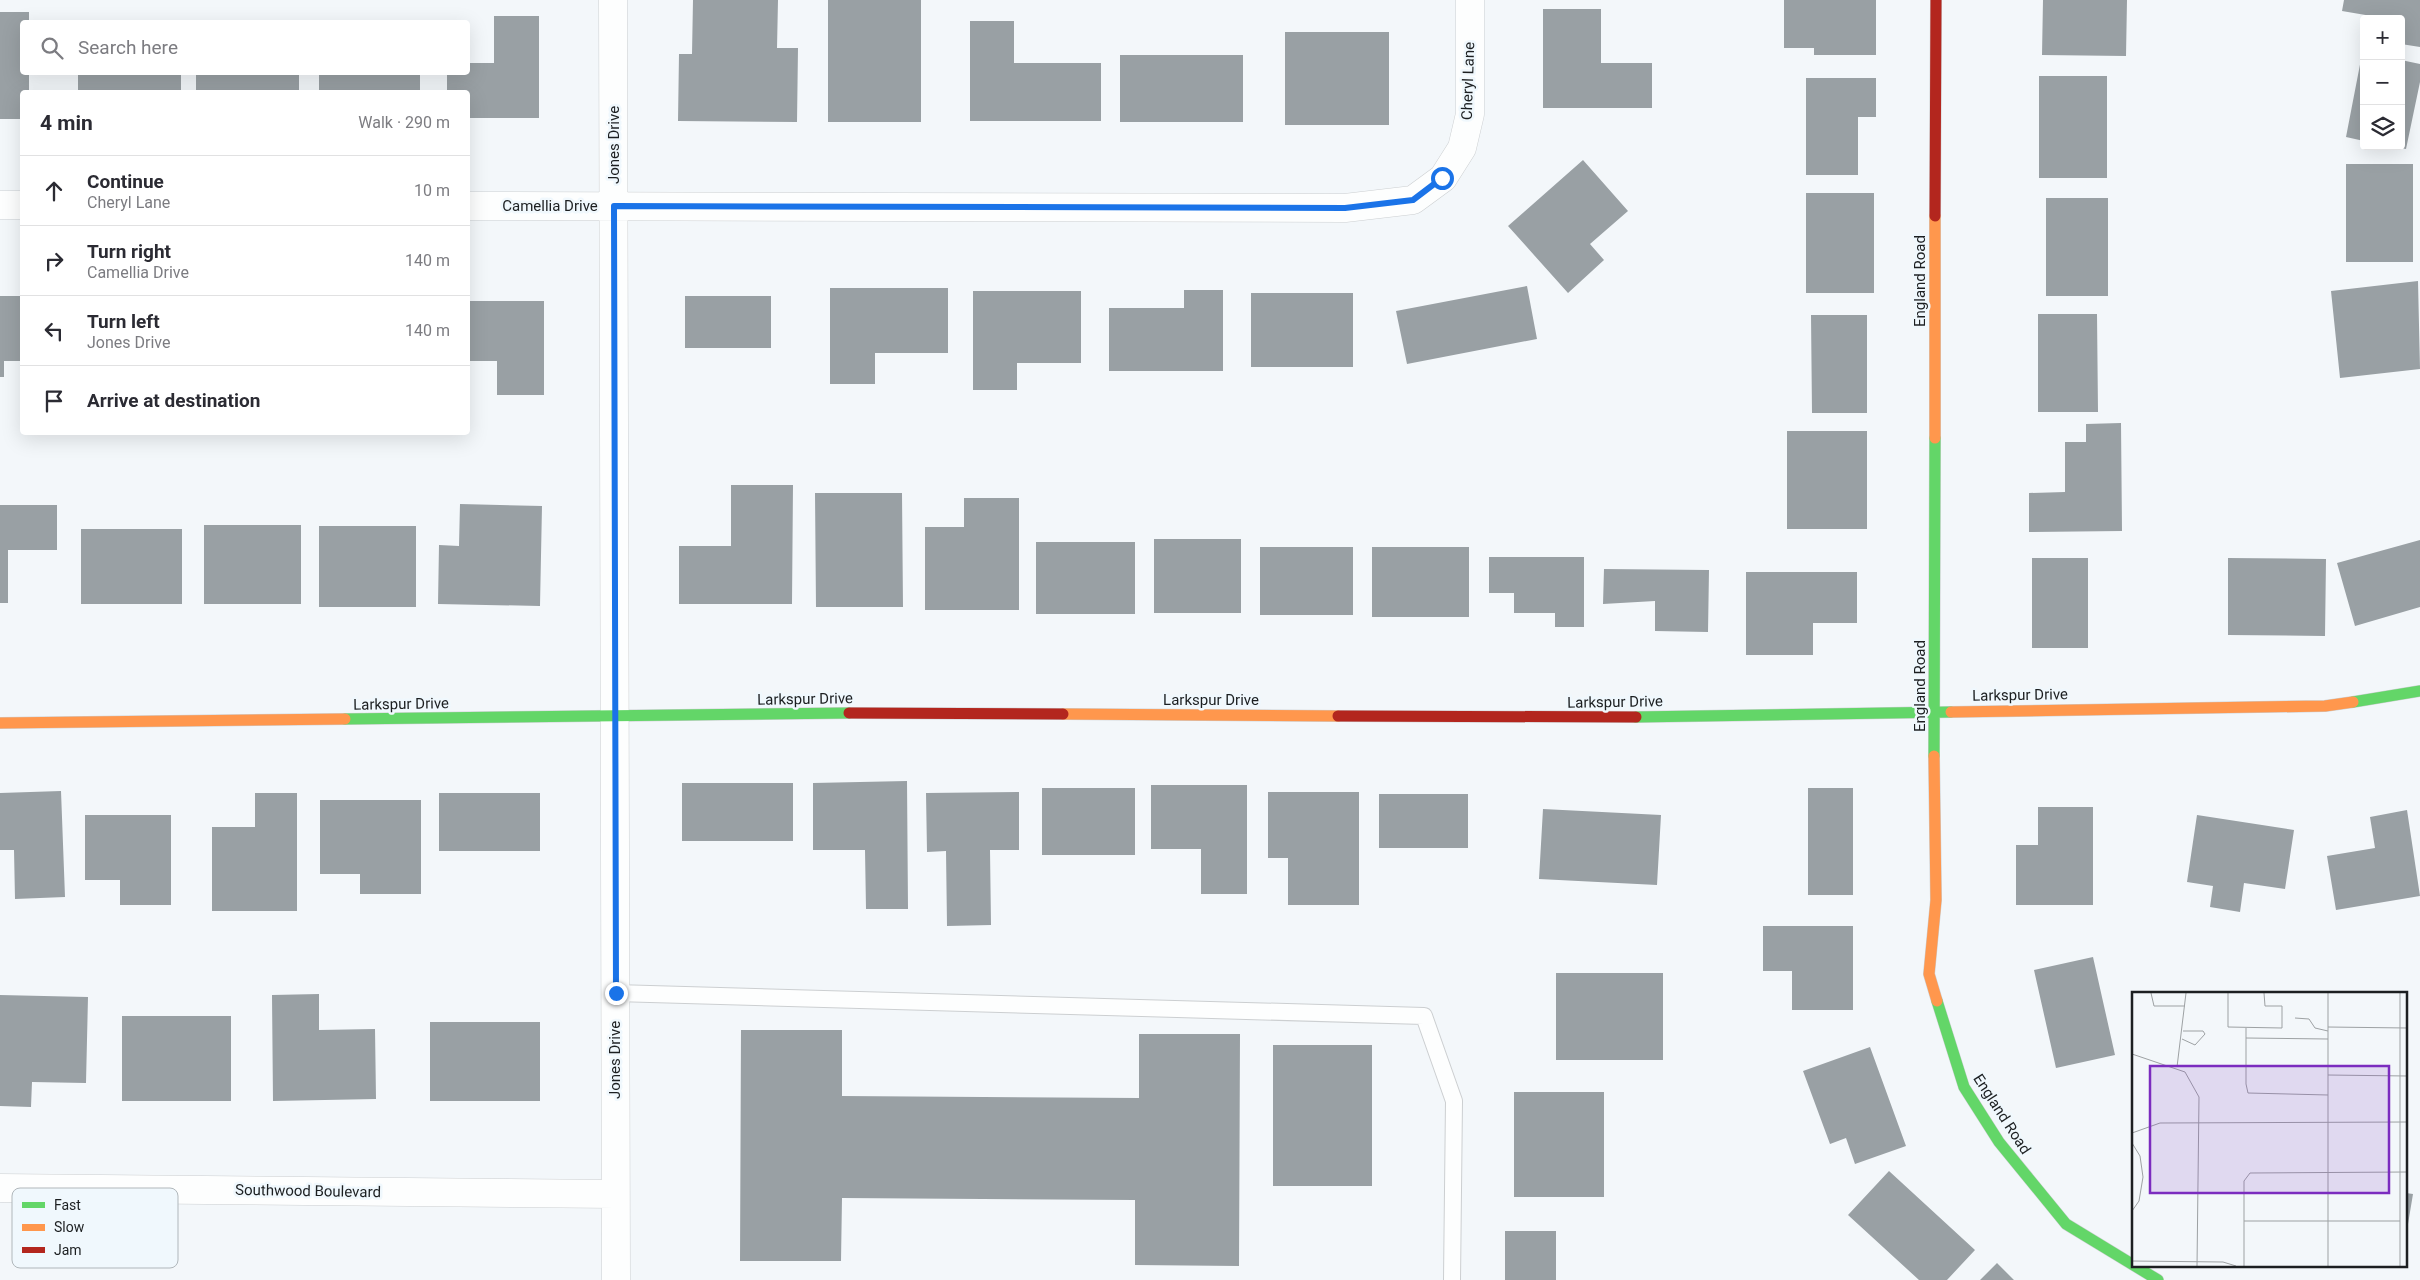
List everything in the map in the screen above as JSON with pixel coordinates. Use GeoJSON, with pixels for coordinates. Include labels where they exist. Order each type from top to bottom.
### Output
{"type":"FeatureCollection","features":[{"type":"Feature","properties":{"kind":"street","name":"Jones Drive"},"geometry":{"type":"LineString","coordinates":[[614,0],[616,1280]]}},
{"type":"Feature","properties":{"kind":"street","name":"Cheryl Lane"},"geometry":{"type":"LineString","coordinates":[[1413,200],[1442,178],[1462,148],[1470,114],[1470,0]]}},
{"type":"Feature","properties":{"kind":"street","name":"England Road"},"geometry":{"type":"LineString","coordinates":[[1936,0],[1934,711],[1936,900],[1929,974],[1964,1088],[1999,1142],[2066,1224],[2132,1265]]}},
{"type":"Feature","properties":{"kind":"street","name":"Camellia Drive"},"geometry":{"type":"LineString","coordinates":[[470,206],[1345,208],[1413,200]]}},
{"type":"Feature","properties":{"kind":"street"},"geometry":{"type":"LineString","coordinates":[[0,205],[20,205]]}},
{"type":"Feature","properties":{"kind":"street","name":"Larkspur Drive"},"geometry":{"type":"LineString","coordinates":[[0,722],[886,713],[1582,718],[2325,706],[2420,691]]}},
{"type":"Feature","properties":{"kind":"street","name":"Southwood Boulevard"},"geometry":{"type":"LineString","coordinates":[[178,1190],[616,1194]]}},
{"type":"Feature","properties":{"kind":"street","name":"England Road"},"geometry":{"type":"LineString","coordinates":[[2136,1268],[2154,1279]]}},
{"type":"Feature","properties":{"kind":"lane"},"geometry":{"type":"LineString","coordinates":[[616,993],[1424,1016],[1454,1101],[1452,1280]]}},
{"type":"Feature","properties":{"kind":"building"},"geometry":{"type":"Polygon","coordinates":[[[693,0],[778,0],[777,48],[798,48],[797,122],[678,121],[679,54],[692,54],[693,0]]]}},
{"type":"Feature","properties":{"kind":"building"},"geometry":{"type":"Polygon","coordinates":[[[828,0],[921,0],[921,122],[828,122],[828,0]]]}},
{"type":"Feature","properties":{"kind":"building"},"geometry":{"type":"Polygon","coordinates":[[[1784,0],[1876,0],[1876,55],[1814,55],[1814,48],[1784,48],[1784,0]]]}},
{"type":"Feature","properties":{"kind":"building"},"geometry":{"type":"Polygon","coordinates":[[[2043,0],[2127,0],[2126,56],[2042,55],[2043,0]]]}},
{"type":"Feature","properties":{"kind":"building"},"geometry":{"type":"Polygon","coordinates":[[[2344,0],[2420,0],[2420,47],[2405,45],[2405,15],[2366,15],[2342,11],[2344,0]]]}},
{"type":"Feature","properties":{"kind":"building"},"geometry":{"type":"Polygon","coordinates":[[[1543,9],[1601,9],[1601,63],[1652,63],[1652,108],[1543,108],[1543,9]]]}},
{"type":"Feature","properties":{"kind":"building"},"geometry":{"type":"Polygon","coordinates":[[[0,12],[29,12],[29,20],[20,20],[20,75],[29,75],[29,90],[20,90],[20,119],[0,119],[0,12]]]}},
{"type":"Feature","properties":{"kind":"building"},"geometry":{"type":"Polygon","coordinates":[[[494,16],[539,16],[539,118],[470,118],[470,90],[447,90],[447,75],[470,75],[470,63],[494,63],[494,16]]]}},
{"type":"Feature","properties":{"kind":"building"},"geometry":{"type":"Polygon","coordinates":[[[970,21],[1014,21],[1014,63],[1101,63],[1101,121],[970,121],[970,21]]]}},
{"type":"Feature","properties":{"kind":"building"},"geometry":{"type":"Polygon","coordinates":[[[1285,32],[1389,32],[1389,125],[1285,125],[1285,32]]]}},
{"type":"Feature","properties":{"kind":"building"},"geometry":{"type":"Polygon","coordinates":[[[1120,55],[1243,55],[1243,122],[1120,122],[1120,55]]]}},
{"type":"Feature","properties":{"kind":"building"},"geometry":{"type":"Polygon","coordinates":[[[2405,61],[2420,64],[2420,82],[2406,149],[2405,61]]]}},
{"type":"Feature","properties":{"kind":"building"},"geometry":{"type":"Polygon","coordinates":[[[2360,65],[2360,140],[2346,137],[2360,65]]]}},
{"type":"Feature","properties":{"kind":"building"},"geometry":{"type":"Polygon","coordinates":[[[78,75],[181,75],[181,90],[78,90],[78,75]]]}},
{"type":"Feature","properties":{"kind":"building"},"geometry":{"type":"Polygon","coordinates":[[[196,75],[299,75],[299,90],[196,90],[196,75]]]}},
{"type":"Feature","properties":{"kind":"building"},"geometry":{"type":"Polygon","coordinates":[[[319,75],[420,75],[420,90],[319,90],[319,75]]]}},
{"type":"Feature","properties":{"kind":"building"},"geometry":{"type":"Polygon","coordinates":[[[2039,76],[2107,76],[2107,178],[2039,178],[2039,76]]]}},
{"type":"Feature","properties":{"kind":"building"},"geometry":{"type":"Polygon","coordinates":[[[1806,78],[1876,78],[1876,117],[1858,117],[1858,175],[1806,175],[1806,78]]]}},
{"type":"Feature","properties":{"kind":"building"},"geometry":{"type":"Polygon","coordinates":[[[1583,160],[1628,211],[1590,244],[1604,260],[1568,293],[1508,226],[1583,160]]]}},
{"type":"Feature","properties":{"kind":"building"},"geometry":{"type":"Polygon","coordinates":[[[2346,164],[2413,164],[2413,262],[2346,262],[2346,164]]]}},
{"type":"Feature","properties":{"kind":"building"},"geometry":{"type":"Polygon","coordinates":[[[1806,193],[1874,193],[1874,293],[1806,293],[1806,193]]]}},
{"type":"Feature","properties":{"kind":"building"},"geometry":{"type":"Polygon","coordinates":[[[2046,198],[2108,198],[2108,296],[2046,296],[2046,198]]]}},
{"type":"Feature","properties":{"kind":"building"},"geometry":{"type":"Polygon","coordinates":[[[2418,281],[2420,369],[2340,378],[2331,291],[2418,281]]]}},
{"type":"Feature","properties":{"kind":"building"},"geometry":{"type":"Polygon","coordinates":[[[1527,286],[1537,339],[1407,364],[1396,311],[1527,286]]]}},
{"type":"Feature","properties":{"kind":"building"},"geometry":{"type":"Polygon","coordinates":[[[830,288],[948,288],[948,353],[875,353],[875,384],[830,384],[830,288]]]}},
{"type":"Feature","properties":{"kind":"building"},"geometry":{"type":"Polygon","coordinates":[[[1184,290],[1223,290],[1223,371],[1109,371],[1109,308],[1184,308],[1184,290]]]}},
{"type":"Feature","properties":{"kind":"building"},"geometry":{"type":"Polygon","coordinates":[[[973,291],[1081,291],[1081,363],[1017,363],[1017,390],[973,390],[973,291]]]}},
{"type":"Feature","properties":{"kind":"building"},"geometry":{"type":"Polygon","coordinates":[[[1251,293],[1353,293],[1353,367],[1251,367],[1251,293]]]}},
{"type":"Feature","properties":{"kind":"building"},"geometry":{"type":"Polygon","coordinates":[[[0,296],[20,296],[20,361],[4,361],[4,377],[0,377],[0,296]]]}},
{"type":"Feature","properties":{"kind":"building"},"geometry":{"type":"Polygon","coordinates":[[[685,296],[771,296],[771,348],[685,348],[685,296]]]}},
{"type":"Feature","properties":{"kind":"building"},"geometry":{"type":"Polygon","coordinates":[[[470,301],[544,301],[544,395],[497,395],[497,361],[470,361],[470,301]]]}},
{"type":"Feature","properties":{"kind":"building"},"geometry":{"type":"Polygon","coordinates":[[[2038,314],[2097,314],[2098,412],[2038,412],[2038,314]]]}},
{"type":"Feature","properties":{"kind":"building"},"geometry":{"type":"Polygon","coordinates":[[[1811,315],[1867,315],[1867,413],[1812,413],[1811,315]]]}},
{"type":"Feature","properties":{"kind":"building"},"geometry":{"type":"Polygon","coordinates":[[[2121,423],[2122,531],[2029,532],[2029,493],[2065,492],[2065,442],[2086,442],[2086,424],[2121,423]]]}},
{"type":"Feature","properties":{"kind":"building"},"geometry":{"type":"Polygon","coordinates":[[[1787,431],[1867,431],[1867,529],[1787,529],[1787,431]]]}},
{"type":"Feature","properties":{"kind":"building"},"geometry":{"type":"Polygon","coordinates":[[[731,485],[793,485],[792,604],[679,604],[679,546],[731,546],[731,485]]]}},
{"type":"Feature","properties":{"kind":"building"},"geometry":{"type":"Polygon","coordinates":[[[815,493],[902,493],[903,607],[816,607],[815,493]]]}},
{"type":"Feature","properties":{"kind":"building"},"geometry":{"type":"Polygon","coordinates":[[[964,498],[1019,498],[1019,610],[925,610],[925,527],[964,527],[964,498]]]}},
{"type":"Feature","properties":{"kind":"building"},"geometry":{"type":"Polygon","coordinates":[[[460,504],[542,506],[540,606],[438,604],[439,545],[459,546],[460,504]]]}},
{"type":"Feature","properties":{"kind":"building"},"geometry":{"type":"Polygon","coordinates":[[[0,505],[57,505],[57,550],[8,550],[8,603],[0,603],[0,505]]]}},
{"type":"Feature","properties":{"kind":"building"},"geometry":{"type":"Polygon","coordinates":[[[204,525],[301,525],[301,604],[204,604],[204,525]]]}},
{"type":"Feature","properties":{"kind":"building"},"geometry":{"type":"Polygon","coordinates":[[[319,526],[416,526],[416,607],[319,607],[319,526]]]}},
{"type":"Feature","properties":{"kind":"building"},"geometry":{"type":"Polygon","coordinates":[[[81,529],[182,529],[182,604],[81,604],[81,529]]]}},
{"type":"Feature","properties":{"kind":"building"},"geometry":{"type":"Polygon","coordinates":[[[1154,539],[1241,539],[1241,613],[1154,613],[1154,539]]]}},
{"type":"Feature","properties":{"kind":"building"},"geometry":{"type":"Polygon","coordinates":[[[2420,540],[2420,607],[2355,626],[2337,563],[2420,540]]]}},
{"type":"Feature","properties":{"kind":"building"},"geometry":{"type":"Polygon","coordinates":[[[1036,542],[1135,542],[1135,614],[1036,614],[1036,542]]]}},
{"type":"Feature","properties":{"kind":"building"},"geometry":{"type":"Polygon","coordinates":[[[1260,547],[1353,547],[1353,615],[1260,615],[1260,547]]]}},
{"type":"Feature","properties":{"kind":"building"},"geometry":{"type":"Polygon","coordinates":[[[1372,547],[1469,547],[1469,617],[1372,617],[1372,547]]]}},
{"type":"Feature","properties":{"kind":"building"},"geometry":{"type":"Polygon","coordinates":[[[1489,557],[1584,557],[1584,627],[1555,627],[1555,613],[1514,613],[1514,593],[1489,593],[1489,557]]]}},
{"type":"Feature","properties":{"kind":"building"},"geometry":{"type":"Polygon","coordinates":[[[2032,558],[2088,558],[2088,648],[2032,648],[2032,558]]]}},
{"type":"Feature","properties":{"kind":"building"},"geometry":{"type":"Polygon","coordinates":[[[2228,558],[2326,559],[2325,636],[2228,635],[2228,558]]]}},
{"type":"Feature","properties":{"kind":"building"},"geometry":{"type":"Polygon","coordinates":[[[1604,569],[1709,570],[1708,632],[1655,631],[1655,601],[1603,604],[1604,569]]]}},
{"type":"Feature","properties":{"kind":"building"},"geometry":{"type":"Polygon","coordinates":[[[1746,572],[1857,572],[1857,623],[1813,623],[1813,655],[1746,655],[1746,572]]]}},
{"type":"Feature","properties":{"kind":"building"},"geometry":{"type":"Polygon","coordinates":[[[907,781],[908,909],[866,909],[865,850],[813,850],[813,783],[907,781]]]}},
{"type":"Feature","properties":{"kind":"building"},"geometry":{"type":"Polygon","coordinates":[[[682,783],[793,783],[793,841],[682,841],[682,783]]]}},
{"type":"Feature","properties":{"kind":"building"},"geometry":{"type":"Polygon","coordinates":[[[1151,785],[1247,785],[1247,894],[1201,894],[1201,849],[1151,849],[1151,785]]]}},
{"type":"Feature","properties":{"kind":"building"},"geometry":{"type":"Polygon","coordinates":[[[1042,788],[1135,788],[1135,855],[1042,855],[1042,788]]]}},
{"type":"Feature","properties":{"kind":"building"},"geometry":{"type":"Polygon","coordinates":[[[1808,788],[1853,788],[1853,895],[1808,895],[1808,788]]]}},
{"type":"Feature","properties":{"kind":"building"},"geometry":{"type":"Polygon","coordinates":[[[61,791],[65,897],[15,899],[14,850],[0,850],[0,793],[61,791]]]}},
{"type":"Feature","properties":{"kind":"building"},"geometry":{"type":"Polygon","coordinates":[[[1019,792],[1019,850],[990,850],[991,925],[947,926],[946,851],[927,852],[926,793],[1019,792]]]}},
{"type":"Feature","properties":{"kind":"building"},"geometry":{"type":"Polygon","coordinates":[[[1268,792],[1359,792],[1359,905],[1288,905],[1288,858],[1268,858],[1268,792]]]}},
{"type":"Feature","properties":{"kind":"building"},"geometry":{"type":"Polygon","coordinates":[[[255,793],[297,793],[297,911],[212,911],[212,827],[255,827],[255,793]]]}},
{"type":"Feature","properties":{"kind":"building"},"geometry":{"type":"Polygon","coordinates":[[[439,793],[540,793],[540,851],[439,851],[439,793]]]}},
{"type":"Feature","properties":{"kind":"building"},"geometry":{"type":"Polygon","coordinates":[[[1379,794],[1468,794],[1468,848],[1379,848],[1379,794]]]}},
{"type":"Feature","properties":{"kind":"building"},"geometry":{"type":"Polygon","coordinates":[[[320,800],[421,800],[421,894],[360,894],[360,874],[320,874],[320,800]]]}},
{"type":"Feature","properties":{"kind":"building"},"geometry":{"type":"Polygon","coordinates":[[[2038,807],[2093,807],[2093,905],[2016,905],[2016,845],[2038,845],[2038,807]]]}},
{"type":"Feature","properties":{"kind":"building"},"geometry":{"type":"Polygon","coordinates":[[[1543,809],[1661,815],[1657,885],[1539,879],[1543,809]]]}},
{"type":"Feature","properties":{"kind":"building"},"geometry":{"type":"Polygon","coordinates":[[[2407,810],[2420,896],[2336,910],[2327,856],[2375,848],[2370,817],[2407,810]]]}},
{"type":"Feature","properties":{"kind":"building"},"geometry":{"type":"Polygon","coordinates":[[[85,815],[171,815],[171,905],[120,905],[120,880],[85,880],[85,815]]]}},
{"type":"Feature","properties":{"kind":"building"},"geometry":{"type":"Polygon","coordinates":[[[2197,815],[2294,830],[2285,889],[2244,883],[2240,912],[2210,907],[2213,886],[2187,882],[2197,815]]]}},
{"type":"Feature","properties":{"kind":"building"},"geometry":{"type":"Polygon","coordinates":[[[1763,926],[1853,926],[1853,1010],[1792,1010],[1792,971],[1763,971],[1763,926]]]}},
{"type":"Feature","properties":{"kind":"building"},"geometry":{"type":"Polygon","coordinates":[[[2093,957],[2115,1055],[2056,1068],[2034,970],[2093,957]]]}},
{"type":"Feature","properties":{"kind":"building"},"geometry":{"type":"Polygon","coordinates":[[[1556,973],[1663,973],[1663,1060],[1556,1060],[1556,973]]]}},
{"type":"Feature","properties":{"kind":"building"},"geometry":{"type":"Polygon","coordinates":[[[319,994],[319,1030],[375,1029],[376,1099],[273,1101],[272,995],[319,994]]]}},
{"type":"Feature","properties":{"kind":"building"},"geometry":{"type":"Polygon","coordinates":[[[0,995],[88,997],[86,1083],[32,1082],[31,1107],[0,1106],[0,995]]]}},
{"type":"Feature","properties":{"kind":"building"},"geometry":{"type":"Polygon","coordinates":[[[122,1016],[231,1016],[231,1101],[122,1101],[122,1016]]]}},
{"type":"Feature","properties":{"kind":"building"},"geometry":{"type":"Polygon","coordinates":[[[430,1022],[540,1022],[540,1101],[430,1101],[430,1022]]]}},
{"type":"Feature","properties":{"kind":"building"},"geometry":{"type":"Polygon","coordinates":[[[741,1030],[842,1030],[842,1096],[1139,1098],[1139,1034],[1240,1034],[1239,1266],[1135,1265],[1135,1200],[842,1198],[841,1261],[740,1261],[741,1030]]]}},
{"type":"Feature","properties":{"kind":"building"},"geometry":{"type":"Polygon","coordinates":[[[1273,1045],[1372,1045],[1372,1186],[1273,1186],[1273,1045]]]}},
{"type":"Feature","properties":{"kind":"building"},"geometry":{"type":"Polygon","coordinates":[[[1870,1047],[1906,1146],[1855,1164],[1846,1138],[1830,1144],[1803,1071],[1870,1047]]]}},
{"type":"Feature","properties":{"kind":"building"},"geometry":{"type":"Polygon","coordinates":[[[1514,1092],[1604,1092],[1604,1197],[1514,1197],[1514,1092]]]}},
{"type":"Feature","properties":{"kind":"building"},"geometry":{"type":"Polygon","coordinates":[[[1889,1171],[1975,1250],[1947,1280],[1919,1280],[1848,1215],[1889,1171]]]}},
{"type":"Feature","properties":{"kind":"building"},"geometry":{"type":"Polygon","coordinates":[[[2408,1193],[2413,1194],[2408,1224],[2408,1193]]]}},
{"type":"Feature","properties":{"kind":"building"},"geometry":{"type":"Polygon","coordinates":[[[1505,1231],[1556,1231],[1556,1280],[1505,1280],[1505,1231]]]}},
{"type":"Feature","properties":{"kind":"building"},"geometry":{"type":"Polygon","coordinates":[[[1997,1263],[2014,1280],[1980,1280],[1997,1263]]]}},
{"type":"Feature","properties":{"kind":"traffic: fast"},"geometry":{"type":"LineString","coordinates":[[1934,756],[1935,438]]}},
{"type":"Feature","properties":{"kind":"traffic: fast"},"geometry":{"type":"LineString","coordinates":[[2353,702],[2420,691]]}},
{"type":"Feature","properties":{"kind":"traffic: fast"},"geometry":{"type":"LineString","coordinates":[[1636,717],[1951,712]]}},
{"type":"Feature","properties":{"kind":"traffic: fast"},"geometry":{"type":"LineString","coordinates":[[345,719],[849,713]]}},
{"type":"Feature","properties":{"kind":"traffic: fast"},"geometry":{"type":"LineString","coordinates":[[1937,1001],[1964,1087],[1999,1142],[2066,1224],[2132,1264]]}},
{"type":"Feature","properties":{"kind":"traffic: fast"},"geometry":{"type":"LineString","coordinates":[[2138,1268],[2158,1280]]}},
{"type":"Feature","properties":{"kind":"traffic: slow"},"geometry":{"type":"LineString","coordinates":[[1935,216],[1935,438]]}},
{"type":"Feature","properties":{"kind":"traffic: slow"},"geometry":{"type":"LineString","coordinates":[[1951,712],[2325,706],[2353,702]]}},
{"type":"Feature","properties":{"kind":"traffic: slow"},"geometry":{"type":"LineString","coordinates":[[1063,714],[1338,716]]}},
{"type":"Feature","properties":{"kind":"traffic: slow"},"geometry":{"type":"LineString","coordinates":[[0,723],[345,719]]}},
{"type":"Feature","properties":{"kind":"traffic: slow"},"geometry":{"type":"LineString","coordinates":[[1934,756],[1936,900],[1929,974],[1937,1001]]}},
{"type":"Feature","properties":{"kind":"traffic: jam"},"geometry":{"type":"LineString","coordinates":[[1935,216],[1936,0]]}},
{"type":"Feature","properties":{"kind":"traffic: jam"},"geometry":{"type":"LineString","coordinates":[[849,713],[1063,714]]}},
{"type":"Feature","properties":{"kind":"traffic: jam"},"geometry":{"type":"LineString","coordinates":[[1338,716],[1636,717]]}},
{"type":"Feature","properties":{"kind":"route"},"geometry":{"type":"LineString","coordinates":[[616,993],[614,206],[1345,208],[1413,200],[1442,178]]}}]}
